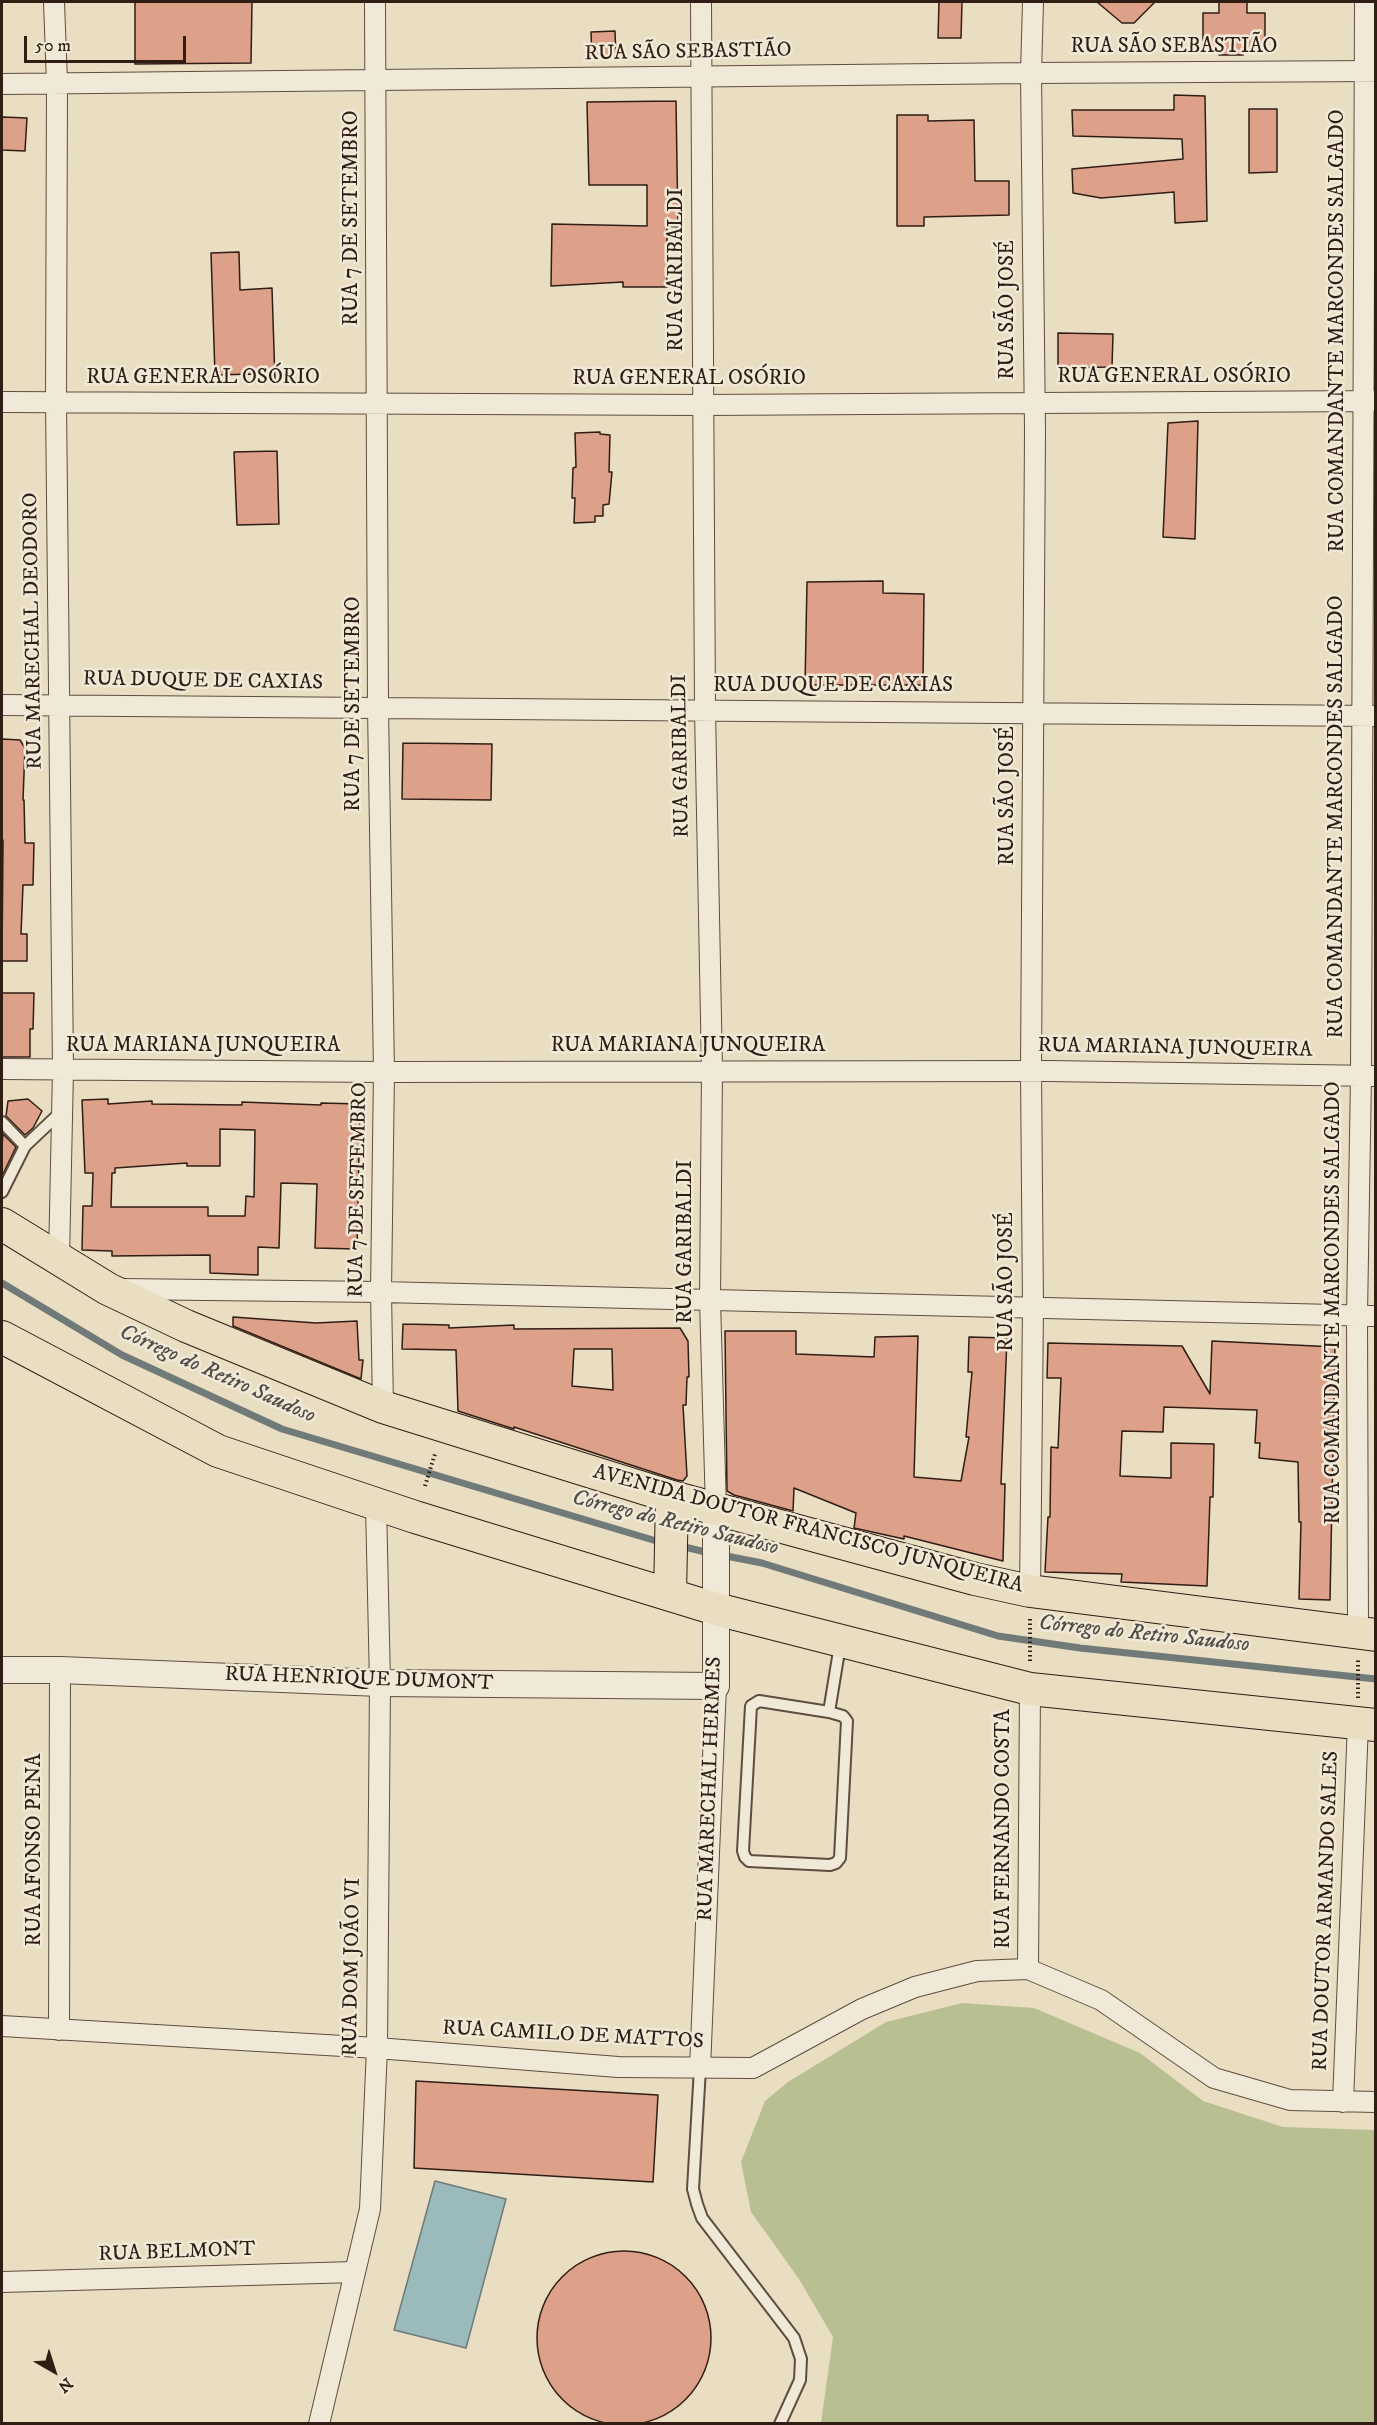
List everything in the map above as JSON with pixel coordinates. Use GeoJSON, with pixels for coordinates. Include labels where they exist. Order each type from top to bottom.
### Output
{"type":"FeatureCollection","features":[{"type":"Feature","properties":{"kind":"main road","name":"AVENIDA DOUTOR FRANCISCO JUNQUEIRA"},"geometry":{"type":"LineString","coordinates":[[2,1224],[108,1288],[186,1326],[382,1407],[672,1512],[975,1579],[1030,1605],[1364,1643]]}},
{"type":"Feature","properties":{"kind":"main road"},"geometry":{"type":"LineString","coordinates":[[2,1337],[218,1451],[376,1504],[716,1597],[841,1642],[1030,1676],[1367,1724]]}},
{"type":"Feature","properties":{"kind":"main road"},"geometry":{"type":"LineString","coordinates":[[670,1585],[672,1512]]}},
{"type":"Feature","properties":{"kind":"street","name":"RUA MARECHAL DEODORO"},"geometry":{"type":"LineString","coordinates":[[54,2],[57,83],[56,402],[63,1070],[59,1259]]}},
{"type":"Feature","properties":{"kind":"street","name":"RUA 7 DE SETEMBRO"},"geometry":{"type":"LineString","coordinates":[[375,2],[378,708],[384,1072],[382,1407]]}},
{"type":"Feature","properties":{"kind":"street","name":"RUA GARIBALDI"},"geometry":{"type":"LineString","coordinates":[[701,2],[705,711],[712,1070],[710,1300],[716,1523]]}},
{"type":"Feature","properties":{"kind":"street","name":"RUA SÃO JOSÉ"},"geometry":{"type":"LineString","coordinates":[[1030,1605],[1033,1308],[1030,1071],[1034,712],[1031,73],[1033,2]]}},
{"type":"Feature","properties":{"kind":"street","name":"RUA COMANDANTE MARCONDES SALGADO"},"geometry":{"type":"LineString","coordinates":[[1364,1643],[1368,1076],[1370,71],[1365,2]]}},
{"type":"Feature","properties":{"kind":"street","name":"RUA SÃO SEBASTIÃO"},"geometry":{"type":"LineString","coordinates":[[2,84],[1370,71]]}},
{"type":"Feature","properties":{"kind":"street","name":"RUA GENERAL OSÓRIO"},"geometry":{"type":"LineString","coordinates":[[2,402],[703,405],[1369,401]]}},
{"type":"Feature","properties":{"kind":"street","name":"RUA DUQUE DE CAXIAS"},"geometry":{"type":"LineString","coordinates":[[2,705],[1369,716]]}},
{"type":"Feature","properties":{"kind":"street","name":"RUA MARIANA JUNQUEIRA"},"geometry":{"type":"LineString","coordinates":[[2,1069],[384,1072],[1030,1071],[1368,1076]]}},
{"type":"Feature","properties":{"kind":"street"},"geometry":{"type":"LineString","coordinates":[[108,1288],[381,1292],[1366,1315]]}},
{"type":"Feature","properties":{"kind":"street","name":"RUA DOM JOÃO VI"},"geometry":{"type":"LineString","coordinates":[[319,2424],[370,2209],[377,2048],[380,1683],[376,1504]]}},
{"type":"Feature","properties":{"kind":"street","name":"RUA MARECHAL HERMES"},"geometry":{"type":"LineString","coordinates":[[700,2068],[716,1686],[716,1523]]}},
{"type":"Feature","properties":{"kind":"street","name":"RUA HENRIQUE DUMONT"},"geometry":{"type":"LineString","coordinates":[[2,1670],[60,1670],[380,1683],[716,1686]]}},
{"type":"Feature","properties":{"kind":"street","name":"RUA AFONSO PENA"},"geometry":{"type":"LineString","coordinates":[[59,2030],[60,1670]]}},
{"type":"Feature","properties":{"kind":"street","name":"RUA FERNANDO COSTA"},"geometry":{"type":"LineString","coordinates":[[1028,1969],[1030,1676]]}},
{"type":"Feature","properties":{"kind":"street","name":"RUA DOUTOR ARMANDO SALES"},"geometry":{"type":"LineString","coordinates":[[1343,2102],[1367,1724]]}},
{"type":"Feature","properties":{"kind":"street","name":"RUA CAMILO DE MATTOS"},"geometry":{"type":"LineString","coordinates":[[2,2026],[377,2048],[618,2067],[753,2068],[862,2009],[915,1987],[977,1971],[1028,1969],[1101,2000],[1214,2078],[1290,2100],[1376,2102]]}},
{"type":"Feature","properties":{"kind":"street","name":"RUA BELMONT"},"geometry":{"type":"LineString","coordinates":[[2,2282],[355,2272]]}},
{"type":"Feature","properties":{"kind":"lane"},"geometry":{"type":"LineString","coordinates":[[2,1192],[25,1146],[62,1112]]}},
{"type":"Feature","properties":{"kind":"lane"},"geometry":{"type":"LineString","coordinates":[[2,1122],[25,1146]]}},
{"type":"Feature","properties":{"kind":"lane"},"geometry":{"type":"LineString","coordinates":[[829,1712],[841,1642]]}},
{"type":"Feature","properties":{"kind":"lane"},"geometry":{"type":"LineString","coordinates":[[759,1701],[829,1712],[843,1716],[849,1727],[840,1858],[830,1865],[749,1861],[743,1851],[752,1707],[759,1701]]}},
{"type":"Feature","properties":{"kind":"lane"},"geometry":{"type":"LineString","coordinates":[[700,2068],[693,2189],[697,2205],[702,2218],[794,2338],[801,2359],[800,2380],[780,2424]]}},
{"type":"Feature","properties":{"kind":"path"},"geometry":{"type":"LineString","coordinates":[[425,1486],[435,1454]]}},
{"type":"Feature","properties":{"kind":"path"},"geometry":{"type":"LineString","coordinates":[[1030,1605],[1030,1676]]}},
{"type":"Feature","properties":{"kind":"path"},"geometry":{"type":"LineString","coordinates":[[1358,1691],[1364,1643]]}},
{"type":"Feature","properties":{"kind":"green space"},"geometry":{"type":"Polygon","coordinates":[[[962,2003],[1034,2008],[1140,2053],[1203,2101],[1283,2127],[1375,2130],[1375,2423],[821,2423],[833,2337],[799,2279],[751,2212],[741,2162],[765,2101],[788,2082],[886,2022],[962,2003]]]}},
{"type":"Feature","properties":{"kind":"water"},"geometry":{"type":"Polygon","coordinates":[[[435,2181],[506,2199],[466,2348],[394,2330],[435,2181]]]}},
{"type":"Feature","properties":{"kind":"building"},"geometry":{"type":"Polygon","coordinates":[[[135,2],[252,2],[251,63],[135,64],[135,2]]]}},
{"type":"Feature","properties":{"kind":"building"},"geometry":{"type":"Polygon","coordinates":[[[939,2],[962,2],[961,38],[938,38],[939,2]]]}},
{"type":"Feature","properties":{"kind":"building"},"geometry":{"type":"Polygon","coordinates":[[[1097,2],[1155,2],[1134,23],[1122,23],[1097,2]]]}},
{"type":"Feature","properties":{"kind":"building"},"geometry":{"type":"Polygon","coordinates":[[[1219,2],[1247,2],[1247,13],[1265,13],[1265,50],[1245,49],[1243,55],[1219,55],[1219,51],[1203,51],[1203,13],[1219,13],[1219,2]]]}},
{"type":"Feature","properties":{"kind":"building"},"geometry":{"type":"Polygon","coordinates":[[[615,31],[616,58],[592,58],[591,32],[615,31]]]}},
{"type":"Feature","properties":{"kind":"building"},"geometry":{"type":"Polygon","coordinates":[[[1174,95],[1205,96],[1207,221],[1175,223],[1174,192],[1101,198],[1073,193],[1072,169],[1183,159],[1182,139],[1073,136],[1072,110],[1174,110],[1174,95]]]}},
{"type":"Feature","properties":{"kind":"building"},"geometry":{"type":"Polygon","coordinates":[[[676,101],[678,227],[667,226],[667,287],[623,287],[623,282],[551,286],[552,224],[647,226],[647,185],[589,185],[587,102],[676,101]]]}},
{"type":"Feature","properties":{"kind":"building"},"geometry":{"type":"Polygon","coordinates":[[[1249,109],[1277,109],[1277,172],[1249,173],[1249,109]]]}},
{"type":"Feature","properties":{"kind":"building"},"geometry":{"type":"Polygon","coordinates":[[[897,115],[928,115],[928,121],[974,120],[975,181],[1009,181],[1009,215],[924,217],[924,226],[897,226],[897,115]]]}},
{"type":"Feature","properties":{"kind":"building"},"geometry":{"type":"Polygon","coordinates":[[[2,117],[27,118],[25,151],[2,150],[2,117]]]}},
{"type":"Feature","properties":{"kind":"building"},"geometry":{"type":"Polygon","coordinates":[[[239,252],[240,290],[272,288],[275,381],[253,382],[252,374],[215,375],[211,253],[239,252]]]}},
{"type":"Feature","properties":{"kind":"building"},"geometry":{"type":"Polygon","coordinates":[[[1058,333],[1113,334],[1112,367],[1058,368],[1058,333]]]}},
{"type":"Feature","properties":{"kind":"building"},"geometry":{"type":"Polygon","coordinates":[[[1198,421],[1195,539],[1163,537],[1168,423],[1198,421]]]}},
{"type":"Feature","properties":{"kind":"building"},"geometry":{"type":"Polygon","coordinates":[[[600,432],[600,434],[610,435],[609,472],[612,472],[609,504],[603,505],[603,516],[595,516],[595,522],[574,523],[575,498],[572,498],[573,468],[576,467],[575,433],[600,432]]]}},
{"type":"Feature","properties":{"kind":"building"},"geometry":{"type":"Polygon","coordinates":[[[277,451],[279,524],[237,525],[234,452],[277,451]]]}},
{"type":"Feature","properties":{"kind":"building"},"geometry":{"type":"Polygon","coordinates":[[[883,581],[883,593],[924,594],[923,685],[805,685],[807,582],[883,581]]]}},
{"type":"Feature","properties":{"kind":"building"},"geometry":{"type":"Polygon","coordinates":[[[2,739],[20,740],[25,748],[23,800],[25,843],[34,843],[33,885],[23,885],[21,934],[27,934],[27,961],[2,961],[2,739]]]}},
{"type":"Feature","properties":{"kind":"building"},"geometry":{"type":"Polygon","coordinates":[[[403,743],[492,744],[491,800],[402,799],[403,743]]]}},
{"type":"Feature","properties":{"kind":"building"},"geometry":{"type":"Polygon","coordinates":[[[2,993],[34,993],[30,1057],[2,1057],[2,993]]]}},
{"type":"Feature","properties":{"kind":"building"},"geometry":{"type":"Polygon","coordinates":[[[28,1099],[42,1111],[33,1128],[25,1135],[6,1116],[8,1101],[28,1099]]]}},
{"type":"Feature","properties":{"kind":"building"},"geometry":{"type":"Polygon","coordinates":[[[108,1099],[108,1104],[152,1101],[152,1104],[242,1105],[242,1102],[360,1104],[357,1249],[315,1248],[317,1184],[281,1183],[279,1248],[258,1247],[258,1275],[210,1273],[210,1255],[112,1256],[112,1251],[82,1250],[83,1206],[92,1206],[93,1173],[85,1173],[82,1100],[108,1099]],[[220,1129],[220,1166],[187,1166],[187,1163],[115,1168],[115,1173],[112,1173],[111,1207],[208,1207],[208,1216],[245,1216],[246,1196],[254,1197],[255,1130],[220,1129]]]}},
{"type":"Feature","properties":{"kind":"building"},"geometry":{"type":"Polygon","coordinates":[[[3,1134],[16,1147],[2,1176],[2,1145],[3,1134]]]}},
{"type":"Feature","properties":{"kind":"building"},"geometry":{"type":"Polygon","coordinates":[[[233,1317],[316,1323],[357,1321],[359,1360],[363,1360],[361,1379],[233,1326],[233,1317]]]}},
{"type":"Feature","properties":{"kind":"building"},"geometry":{"type":"Polygon","coordinates":[[[403,1324],[449,1325],[449,1328],[514,1325],[514,1329],[680,1328],[688,1341],[689,1377],[687,1377],[686,1405],[683,1405],[687,1476],[683,1481],[677,1480],[458,1411],[456,1350],[402,1349],[403,1324]],[[574,1349],[572,1386],[613,1390],[612,1349],[574,1349]]]}},
{"type":"Feature","properties":{"kind":"building"},"geometry":{"type":"Polygon","coordinates":[[[725,1331],[796,1331],[796,1354],[874,1357],[875,1337],[918,1336],[914,1477],[961,1481],[969,1437],[966,1437],[972,1372],[968,1372],[969,1337],[1007,1338],[1001,1484],[1005,1484],[1003,1561],[904,1536],[904,1539],[854,1528],[856,1513],[794,1488],[793,1511],[727,1491],[725,1331]]]}},
{"type":"Feature","properties":{"kind":"building"},"geometry":{"type":"Polygon","coordinates":[[[1212,1341],[1335,1347],[1330,1600],[1299,1599],[1301,1522],[1299,1522],[1298,1462],[1259,1458],[1260,1443],[1255,1443],[1257,1410],[1164,1407],[1163,1432],[1122,1431],[1120,1476],[1171,1478],[1171,1443],[1214,1444],[1207,1586],[1121,1582],[1122,1574],[1045,1572],[1048,1517],[1050,1517],[1051,1447],[1058,1448],[1061,1378],[1047,1378],[1048,1343],[1182,1346],[1210,1394],[1212,1341]]]}},
{"type":"Feature","properties":{"kind":"building"},"geometry":{"type":"Polygon","coordinates":[[[416,2081],[658,2095],[653,2182],[414,2168],[416,2081]]]}},
{"type":"Feature","properties":{"kind":"building"},"geometry":{"type":"Polygon","coordinates":[[[624,2251],[641,2252],[657,2257],[673,2265],[686,2276],[697,2289],[705,2305],[710,2321],[710,2355],[705,2371],[697,2387],[686,2400],[673,2411],[657,2419],[641,2424],[624,2425],[607,2424],[591,2419],[575,2411],[562,2400],[551,2387],[543,2371],[538,2355],[537,2338],[538,2321],[543,2305],[551,2289],[562,2276],[575,2265],[591,2257],[607,2252],[624,2251]]]}},
{"type":"Feature","properties":{"kind":"waterway","name":"Córrego do Retiro Saudoso"},"geometry":{"type":"LineString","coordinates":[[2,1283],[122,1355],[282,1429],[663,1543]]}},
{"type":"Feature","properties":{"kind":"waterway","name":"Córrego do Retiro Saudoso"},"geometry":{"type":"LineString","coordinates":[[680,1546],[710,1553]]}},
{"type":"Feature","properties":{"kind":"waterway","name":"Córrego do Retiro Saudoso"},"geometry":{"type":"LineString","coordinates":[[721,1555],[762,1563],[998,1636],[1080,1648],[1376,1679]]}}]}
